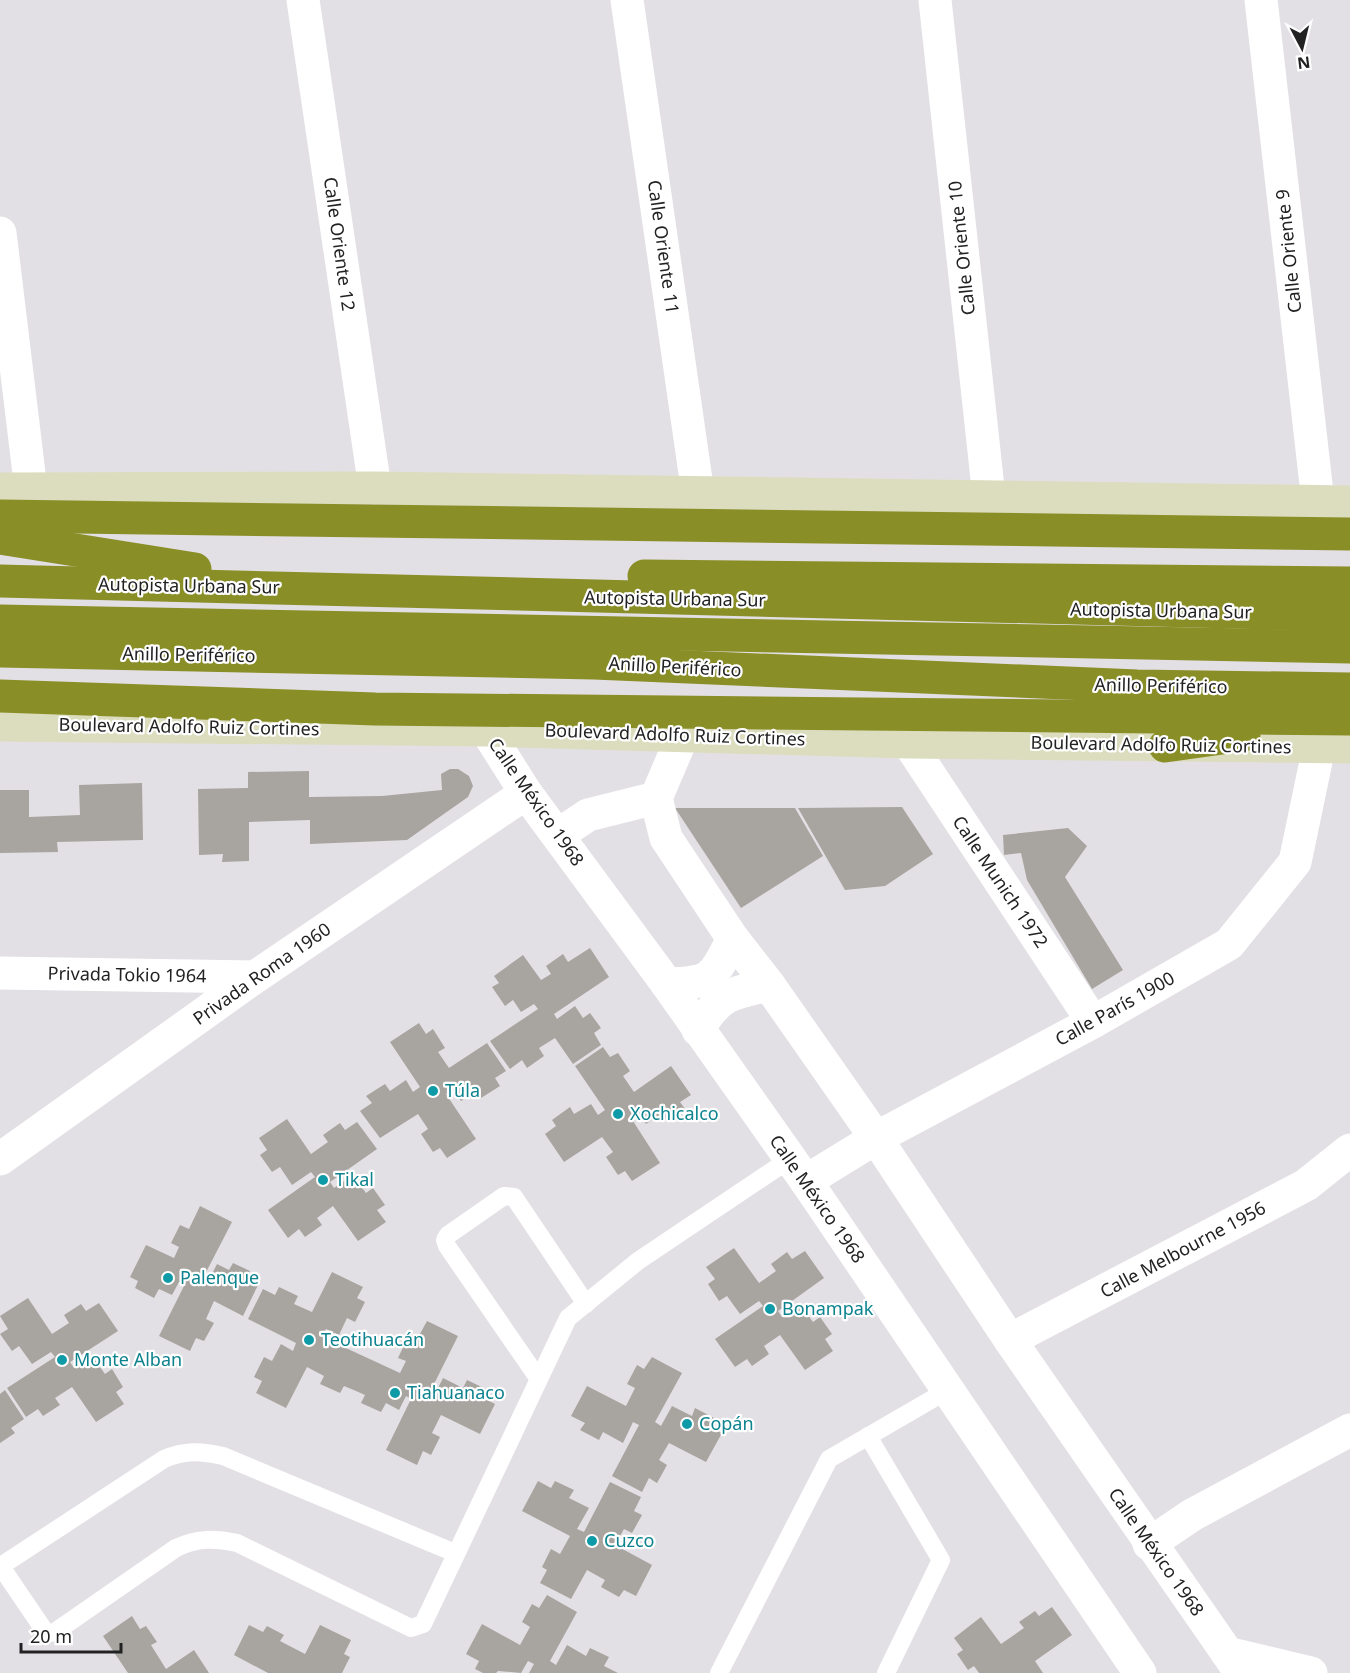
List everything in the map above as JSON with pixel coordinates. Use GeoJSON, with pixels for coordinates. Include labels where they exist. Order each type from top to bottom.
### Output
{"type":"FeatureCollection","features":[{"type":"Feature","properties":{"kind":"highway"},"geometry":{"type":"LineString","coordinates":[[0,516],[1350,534]]}},
{"type":"Feature","properties":{"kind":"highway"},"geometry":{"type":"LineString","coordinates":[[0,538],[206,571]]}},
{"type":"Feature","properties":{"kind":"highway"},"geometry":{"type":"LineString","coordinates":[[0,565],[206,571],[1350,583]]}},
{"type":"Feature","properties":{"kind":"highway","name":"Autopista Urbana Sur"},"geometry":{"type":"LineString","coordinates":[[0,581],[1350,615]]}},
{"type":"Feature","properties":{"kind":"highway","name":"Autopista Urbana Sur"},"geometry":{"type":"LineString","coordinates":[[0,621],[1350,647]]}},
{"type":"Feature","properties":{"kind":"highway","name":"Anillo Periférico"},"geometry":{"type":"LineString","coordinates":[[0,651],[594,663],[1126,686],[1350,689]]}},
{"type":"Feature","properties":{"kind":"highway"},"geometry":{"type":"LineString","coordinates":[[0,696],[375,709],[1350,719]]}},
{"type":"Feature","properties":{"kind":"highway"},"geometry":{"type":"LineString","coordinates":[[1166,746],[1350,719]]}},
{"type":"Feature","properties":{"kind":"main road"},"geometry":{"type":"LineString","coordinates":[[16,489],[375,488],[1350,502]]}},
{"type":"Feature","properties":{"kind":"main road","name":"Boulevard Adolfo Ruiz Cortines"},"geometry":{"type":"LineString","coordinates":[[0,725],[486,730],[908,742],[1335,747]]}},
{"type":"Feature","properties":{"kind":"street","name":"Calle Oriente 12"},"geometry":{"type":"LineString","coordinates":[[303,0],[375,488]]}},
{"type":"Feature","properties":{"kind":"street","name":"Calle Oriente 11"},"geometry":{"type":"LineString","coordinates":[[627,0],[698,494]]}},
{"type":"Feature","properties":{"kind":"street","name":"Calle Oriente 10"},"geometry":{"type":"LineString","coordinates":[[935,0],[989,497]]}},
{"type":"Feature","properties":{"kind":"street","name":"Calle Oriente 9"},"geometry":{"type":"LineString","coordinates":[[1261,0],[1318,502]]}},
{"type":"Feature","properties":{"kind":"street"},"geometry":{"type":"LineString","coordinates":[[0,233],[16,489]]}},
{"type":"Feature","properties":{"kind":"street","name":"Calle México 1968"},"geometry":{"type":"LineString","coordinates":[[486,730],[526,792],[667,984],[798,1170],[1140,1673]]}},
{"type":"Feature","properties":{"kind":"street"},"geometry":{"type":"LineString","coordinates":[[558,834],[588,815],[656,798],[683,735]]}},
{"type":"Feature","properties":{"kind":"street","name":"Calle Munich 1972"},"geometry":{"type":"LineString","coordinates":[[908,742],[1093,1022]]}},
{"type":"Feature","properties":{"kind":"street","name":"Calle París 1900"},"geometry":{"type":"LineString","coordinates":[[798,1170],[876,1138],[1093,1022],[1228,944],[1295,861],[1335,747]]}},
{"type":"Feature","properties":{"kind":"street","name":"Privada Roma 1960"},"geometry":{"type":"LineString","coordinates":[[0,1159],[255,978],[526,792]]}},
{"type":"Feature","properties":{"kind":"street","name":"Calle México 1968"},"geometry":{"type":"LineString","coordinates":[[656,798],[666,838],[733,939],[769,985],[876,1138],[1149,1544],[1234,1663]]}},
{"type":"Feature","properties":{"kind":"street"},"geometry":{"type":"LineString","coordinates":[[667,984],[699,983],[717,969],[733,939]]}},
{"type":"Feature","properties":{"kind":"street","name":"Privada Tokio 1964"},"geometry":{"type":"LineString","coordinates":[[0,973],[255,978]]}},
{"type":"Feature","properties":{"kind":"street"},"geometry":{"type":"LineString","coordinates":[[698,1030],[711,1007],[735,992],[769,985]]}},
{"type":"Feature","properties":{"kind":"street","name":"Calle Melbourne 1956"},"geometry":{"type":"LineString","coordinates":[[1010,1340],[1306,1185],[1350,1150]]}},
{"type":"Feature","properties":{"kind":"street"},"geometry":{"type":"LineString","coordinates":[[1149,1544],[1192,1515],[1350,1430]]}},
{"type":"Feature","properties":{"kind":"street"},"geometry":{"type":"LineString","coordinates":[[1234,1663],[1311,1673]]}},
{"type":"Feature","properties":{"kind":"lane"},"geometry":{"type":"LineString","coordinates":[[455,1553],[223,1456],[204,1451],[181,1452],[164,1459],[4,1564],[4,1571],[44,1630],[49,1633],[176,1548],[194,1540],[218,1539],[237,1543],[411,1628],[423,1624],[567,1318],[638,1261],[798,1170]]}},
{"type":"Feature","properties":{"kind":"lane"},"geometry":{"type":"LineString","coordinates":[[538,1378],[447,1246],[445,1240],[448,1235],[504,1196],[514,1197],[586,1304]]}},
{"type":"Feature","properties":{"kind":"lane"},"geometry":{"type":"LineString","coordinates":[[718,1673],[829,1459],[948,1390]]}},
{"type":"Feature","properties":{"kind":"lane"},"geometry":{"type":"LineString","coordinates":[[868,1437],[941,1560],[886,1673]]}},
{"type":"Feature","properties":{"kind":"building"},"geometry":{"type":"Polygon","coordinates":[[[450,769],[458,769],[469,776],[473,786],[468,797],[407,840],[310,844],[310,820],[249,822],[249,861],[222,862],[223,854],[199,855],[198,789],[248,788],[248,772],[309,771],[309,797],[382,796],[442,790],[441,774],[450,769]]]}},
{"type":"Feature","properties":{"kind":"building"},"geometry":{"type":"Polygon","coordinates":[[[142,783],[143,840],[57,842],[58,852],[0,853],[0,790],[29,790],[29,817],[80,815],[79,785],[142,783]]]}},
{"type":"Feature","properties":{"kind":"building"},"geometry":{"type":"Polygon","coordinates":[[[902,807],[933,854],[885,886],[845,890],[798,808],[902,807]]]}},
{"type":"Feature","properties":{"kind":"building"},"geometry":{"type":"Polygon","coordinates":[[[675,808],[795,808],[823,856],[741,908],[675,808]]]}},
{"type":"Feature","properties":{"kind":"building"},"geometry":{"type":"Polygon","coordinates":[[[1068,828],[1087,846],[1065,877],[1123,970],[1092,989],[1027,880],[1021,853],[1004,855],[1003,835],[1068,828]]]}},
{"type":"Feature","properties":{"kind":"building"},"geometry":{"type":"Polygon","coordinates":[[[590,948],[609,977],[554,1014],[557,1019],[575,1006],[583,1018],[590,1013],[601,1028],[594,1033],[601,1045],[573,1064],[555,1038],[539,1048],[544,1056],[527,1068],[522,1060],[510,1069],[490,1041],[538,1009],[534,1004],[521,1012],[513,1000],[505,1006],[492,987],[499,983],[494,976],[523,955],[541,980],[551,974],[546,966],[563,954],[568,962],[590,948]]]}},
{"type":"Feature","properties":{"kind":"building","name":"Túla"},"geometry":{"type":"Polygon","coordinates":[[[419,1023],[426,1034],[433,1029],[445,1048],[438,1052],[449,1068],[487,1043],[506,1071],[495,1078],[500,1086],[481,1098],[477,1091],[461,1101],[453,1090],[446,1094],[476,1139],[447,1158],[440,1148],[433,1152],[421,1134],[428,1129],[418,1114],[380,1138],[360,1111],[372,1103],[366,1096],[385,1084],[390,1091],[406,1080],[413,1092],[420,1087],[390,1042],[419,1023]]]}},
{"type":"Feature","properties":{"kind":"building","name":"Xochicalco"},"geometry":{"type":"Polygon","coordinates":[[[603,1047],[610,1057],[618,1053],[630,1071],[623,1076],[634,1092],[671,1066],[691,1095],[680,1102],[685,1109],[667,1121],[661,1114],[646,1124],[638,1113],[631,1118],[660,1163],[632,1181],[625,1171],[618,1175],[606,1157],[613,1152],[602,1137],[564,1162],[545,1134],[556,1126],[552,1120],[570,1107],[574,1114],[591,1104],[598,1115],[605,1110],[575,1066],[603,1047]]]}},
{"type":"Feature","properties":{"kind":"building","name":"Tikal"},"geometry":{"type":"Polygon","coordinates":[[[287,1119],[311,1154],[328,1142],[323,1135],[340,1123],[345,1130],[357,1122],[377,1149],[330,1182],[334,1188],[353,1175],[366,1193],[373,1188],[385,1205],[377,1210],[386,1222],[358,1241],[333,1206],[317,1218],[322,1225],[305,1237],[299,1229],[288,1238],[268,1210],[315,1177],[311,1172],[292,1185],[280,1167],[272,1172],[260,1155],[267,1150],[259,1138],[287,1119]]]}},
{"type":"Feature","properties":{"kind":"building","name":"Palenque"},"geometry":{"type":"Polygon","coordinates":[[[200,1206],[232,1222],[201,1282],[207,1284],[217,1264],[229,1270],[233,1263],[250,1271],[246,1279],[258,1285],[243,1316],[214,1301],[206,1319],[214,1323],[204,1341],[196,1338],[190,1351],[159,1336],[185,1284],[179,1282],[172,1295],[159,1289],[154,1298],[135,1288],[138,1281],[130,1277],[146,1245],[174,1258],[179,1247],[171,1243],[180,1225],[189,1229],[200,1206]]]}},
{"type":"Feature","properties":{"kind":"building","name":"Bonampak"},"geometry":{"type":"Polygon","coordinates":[[[734,1248],[759,1283],[776,1271],[771,1264],[787,1252],[792,1259],[805,1251],[824,1278],[778,1311],[782,1317],[800,1304],[813,1322],[820,1317],[832,1334],[825,1339],[833,1351],[805,1370],[780,1335],[764,1346],[769,1354],[752,1366],[747,1359],[735,1367],[715,1339],[763,1306],[759,1301],[740,1314],[727,1296],[719,1301],[708,1284],[715,1279],[706,1267],[734,1248]]]}},
{"type":"Feature","properties":{"kind":"building"},"geometry":{"type":"Polygon","coordinates":[[[332,1272],[363,1287],[357,1298],[365,1302],[355,1322],[347,1318],[339,1335],[326,1329],[322,1337],[400,1373],[406,1361],[398,1358],[407,1339],[415,1343],[427,1321],[458,1336],[428,1396],[433,1398],[443,1378],[463,1388],[467,1380],[486,1389],[482,1397],[495,1404],[480,1434],[441,1415],[432,1433],[440,1437],[431,1455],[423,1451],[417,1465],[386,1450],[411,1399],[406,1396],[399,1410],[386,1403],[381,1412],[361,1403],[365,1395],[344,1386],[340,1393],[320,1384],[324,1376],[307,1367],[286,1408],[256,1393],[262,1381],[254,1377],[264,1357],[272,1361],[281,1344],[293,1351],[296,1343],[248,1319],[263,1289],[275,1295],[279,1287],[298,1296],[294,1304],[312,1312],[332,1272]]]}},
{"type":"Feature","properties":{"kind":"building","name":"Monte Alban"},"geometry":{"type":"Polygon","coordinates":[[[28,1298],[52,1334],[69,1323],[64,1315],[81,1304],[86,1311],[99,1303],[118,1331],[70,1362],[74,1368],[92,1356],[105,1374],[112,1369],[123,1387],[116,1392],[124,1404],[96,1422],[72,1387],[55,1398],[60,1405],[43,1416],[38,1409],[26,1417],[7,1388],[55,1357],[51,1352],[32,1364],[19,1346],[12,1351],[0,1334],[8,1329],[0,1316],[28,1298]]]}},
{"type":"Feature","properties":{"kind":"building","name":"Copán"},"geometry":{"type":"Polygon","coordinates":[[[652,1357],[682,1373],[655,1422],[661,1426],[672,1406],[692,1416],[695,1408],[714,1418],[710,1426],[722,1433],[706,1462],[669,1443],[659,1460],[667,1465],[657,1483],[649,1478],[642,1492],[612,1476],[639,1425],[633,1422],[623,1443],[603,1432],[599,1440],[580,1430],[585,1423],[571,1416],[587,1386],[626,1406],[635,1388],[627,1384],[637,1365],[644,1369],[652,1357]]]}},
{"type":"Feature","properties":{"kind":"building"},"geometry":{"type":"Polygon","coordinates":[[[5,1390],[24,1419],[11,1428],[15,1433],[0,1443],[0,1394],[5,1390]]]}},
{"type":"Feature","properties":{"kind":"building","name":"Cuzco"},"geometry":{"type":"Polygon","coordinates":[[[538,1481],[551,1488],[555,1481],[574,1490],[569,1498],[589,1508],[577,1529],[584,1532],[610,1482],[641,1497],[634,1511],[642,1515],[632,1533],[624,1529],[615,1545],[652,1565],[636,1596],[624,1590],[619,1597],[601,1587],[605,1580],[587,1570],[571,1599],[540,1583],[547,1570],[542,1567],[551,1549],[560,1554],[570,1536],[522,1511],[538,1481]]]}},
{"type":"Feature","properties":{"kind":"building"},"geometry":{"type":"Polygon","coordinates":[[[547,1595],[577,1612],[550,1661],[556,1665],[567,1645],[586,1656],[590,1648],[609,1657],[604,1666],[618,1673],[529,1673],[534,1664],[528,1661],[521,1673],[498,1671],[483,1673],[475,1669],[479,1661],[466,1654],[482,1624],[520,1645],[530,1627],[522,1622],[532,1604],[539,1608],[547,1595]]]}},
{"type":"Feature","properties":{"kind":"building"},"geometry":{"type":"Polygon","coordinates":[[[1052,1607],[1072,1635],[1035,1661],[1043,1673],[979,1673],[974,1666],[968,1670],[957,1654],[963,1650],[954,1638],[981,1617],[1001,1644],[1024,1628],[1019,1622],[1035,1611],[1039,1616],[1052,1607]]]}},
{"type":"Feature","properties":{"kind":"building"},"geometry":{"type":"Polygon","coordinates":[[[132,1616],[140,1629],[146,1626],[157,1642],[151,1645],[166,1669],[194,1650],[209,1673],[128,1673],[103,1636],[132,1616]]]}},
{"type":"Feature","properties":{"kind":"building"},"geometry":{"type":"Polygon","coordinates":[[[249,1625],[263,1632],[267,1626],[284,1635],[280,1641],[305,1654],[320,1625],[351,1640],[344,1654],[350,1657],[342,1673],[268,1673],[234,1655],[249,1625]]]}},
{"type":"Feature","properties":{"kind":"place","name":"Túla"},"geometry":{"type":"Point","coordinates":[433,1091]}},
{"type":"Feature","properties":{"kind":"place","name":"Xochicalco"},"geometry":{"type":"Point","coordinates":[618,1114]}},
{"type":"Feature","properties":{"kind":"place","name":"Tikal"},"geometry":{"type":"Point","coordinates":[323,1180]}},
{"type":"Feature","properties":{"kind":"place","name":"Palenque"},"geometry":{"type":"Point","coordinates":[168,1278]}},
{"type":"Feature","properties":{"kind":"place","name":"Bonampak"},"geometry":{"type":"Point","coordinates":[770,1309]}},
{"type":"Feature","properties":{"kind":"place","name":"Teotihuacán"},"geometry":{"type":"Point","coordinates":[309,1340]}},
{"type":"Feature","properties":{"kind":"place","name":"Monte Alban"},"geometry":{"type":"Point","coordinates":[62,1360]}},
{"type":"Feature","properties":{"kind":"place","name":"Tiahuanaco"},"geometry":{"type":"Point","coordinates":[395,1393]}},
{"type":"Feature","properties":{"kind":"place","name":"Copán"},"geometry":{"type":"Point","coordinates":[687,1424]}},
{"type":"Feature","properties":{"kind":"place","name":"Cuzco"},"geometry":{"type":"Point","coordinates":[592,1541]}}]}
